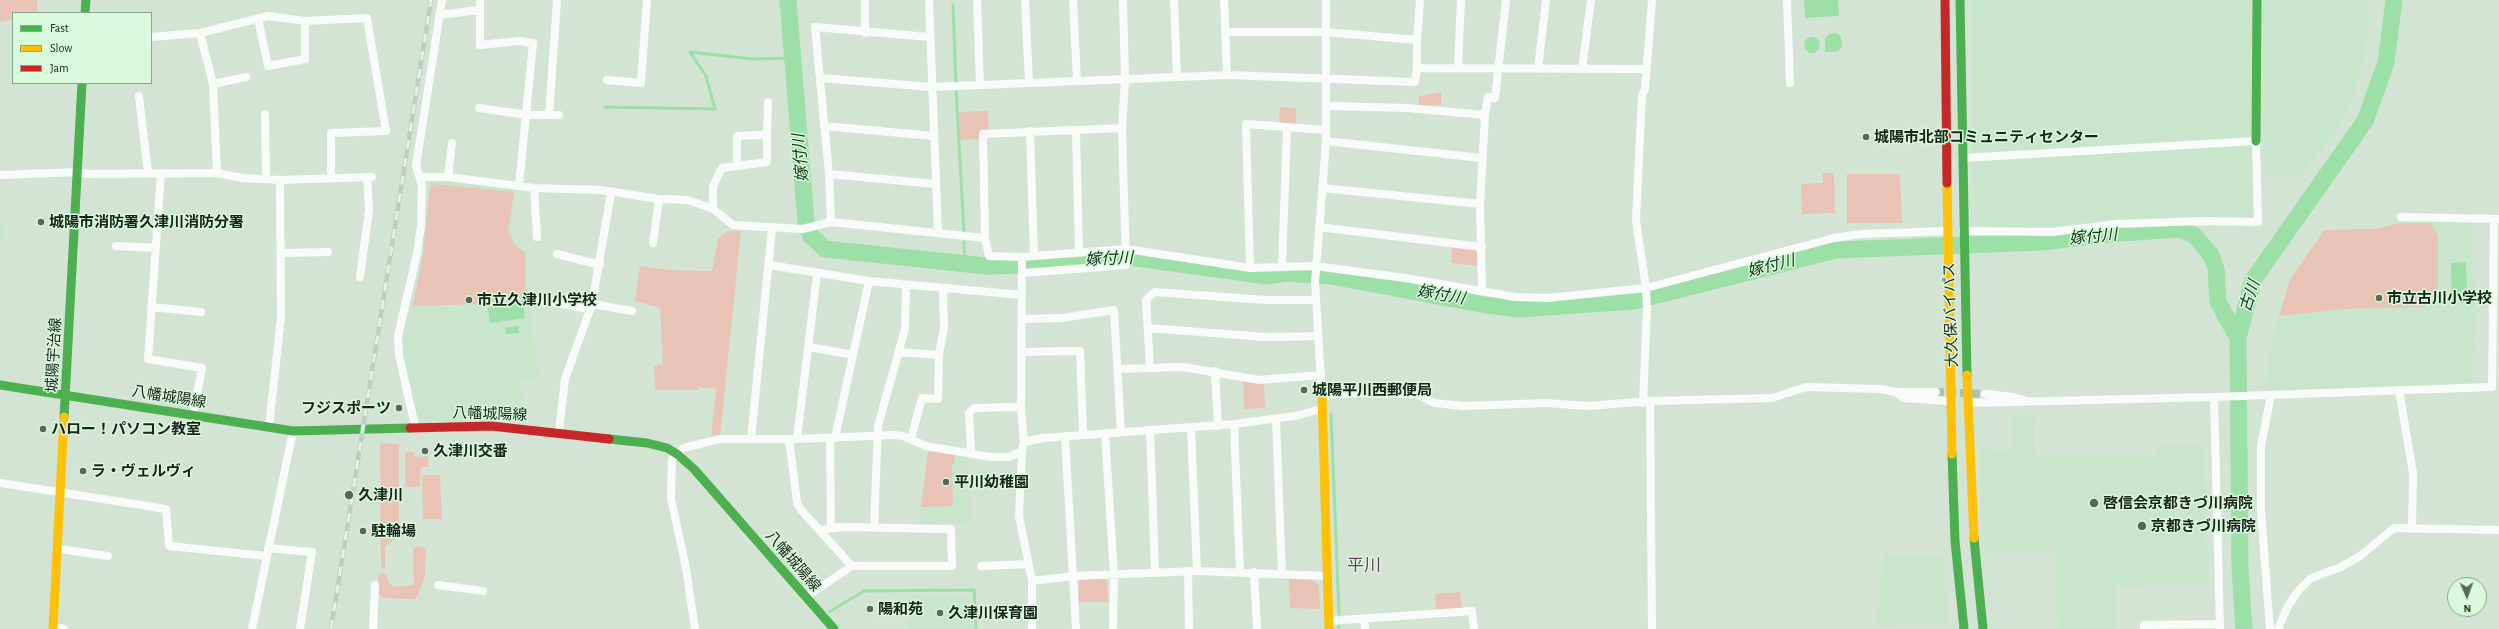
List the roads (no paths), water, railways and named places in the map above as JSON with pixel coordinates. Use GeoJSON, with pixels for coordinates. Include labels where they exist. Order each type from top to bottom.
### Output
{"type":"FeatureCollection","features":[{"type":"Feature","properties":{"kind":"main road"},"geometry":{"type":"LineString","coordinates":[[85,12],[86,0]]}},
{"type":"Feature","properties":{"kind":"main road","name":"大久保バイパス"},"geometry":{"type":"LineString","coordinates":[[1945,0],[1950,401],[1955,541],[1964,629]]}},
{"type":"Feature","properties":{"kind":"main road","name":"大久保バイパス"},"geometry":{"type":"LineString","coordinates":[[1960,0],[1963,234],[1968,403],[1974,540],[1983,629]]}},
{"type":"Feature","properties":{"kind":"main road"},"geometry":{"type":"LineString","coordinates":[[2256,141],[2257,0]]}},
{"type":"Feature","properties":{"kind":"main road","name":"城陽宇治線"},"geometry":{"type":"LineString","coordinates":[[53,628],[59,549],[82,84]]}},
{"type":"Feature","properties":{"kind":"main road","name":"八幡城陽線"},"geometry":{"type":"LineString","coordinates":[[0,385],[193,414],[293,431],[362,430],[415,426],[492,426],[559,432],[647,443],[677,454],[694,469],[834,629]]}},
{"type":"Feature","properties":{"kind":"main road"},"geometry":{"type":"LineString","coordinates":[[1322,396],[1321,408],[1329,625]]}},
{"type":"Feature","properties":{"kind":"street"},"geometry":{"type":"LineString","coordinates":[[415,426],[399,355],[398,336],[417,254],[421,225],[420,177],[416,166],[442,0]]}},
{"type":"Feature","properties":{"kind":"street"},"geometry":{"type":"LineString","coordinates":[[480,0],[478,10],[480,45],[520,41],[534,43],[528,115],[519,186]]}},
{"type":"Feature","properties":{"kind":"street"},"geometry":{"type":"LineString","coordinates":[[549,115],[557,0]]}},
{"type":"Feature","properties":{"kind":"street"},"geometry":{"type":"LineString","coordinates":[[607,80],[641,83],[647,0]]}},
{"type":"Feature","properties":{"kind":"street"},"geometry":{"type":"LineString","coordinates":[[865,0],[865,33]]}},
{"type":"Feature","properties":{"kind":"street"},"geometry":{"type":"LineString","coordinates":[[929,0],[929,37],[938,233]]}},
{"type":"Feature","properties":{"kind":"street"},"geometry":{"type":"LineString","coordinates":[[977,0],[980,85]]}},
{"type":"Feature","properties":{"kind":"street"},"geometry":{"type":"LineString","coordinates":[[1025,0],[1029,82]]}},
{"type":"Feature","properties":{"kind":"street"},"geometry":{"type":"LineString","coordinates":[[1073,0],[1077,80]]}},
{"type":"Feature","properties":{"kind":"street"},"geometry":{"type":"LineString","coordinates":[[1023,273],[1126,265],[1127,249],[1122,128],[1125,80],[1123,0]]}},
{"type":"Feature","properties":{"kind":"street"},"geometry":{"type":"LineString","coordinates":[[1174,0],[1177,77]]}},
{"type":"Feature","properties":{"kind":"street"},"geometry":{"type":"LineString","coordinates":[[1224,0],[1227,75]]}},
{"type":"Feature","properties":{"kind":"street"},"geometry":{"type":"LineString","coordinates":[[1326,0],[1326,141],[1315,268],[1322,396],[1357,393],[1417,394],[1434,403],[1463,406],[1546,403],[1588,406],[1646,402],[1772,398],[1806,386],[1881,389],[1896,392],[1936,392]]}},
{"type":"Feature","properties":{"kind":"street"},"geometry":{"type":"LineString","coordinates":[[821,78],[931,87],[1227,75],[1415,82],[1417,68],[1416,40],[1420,0]]}},
{"type":"Feature","properties":{"kind":"street"},"geometry":{"type":"LineString","coordinates":[[1458,67],[1461,0]]}},
{"type":"Feature","properties":{"kind":"street"},"geometry":{"type":"LineString","coordinates":[[1482,291],[1480,204],[1485,115],[1488,97],[1495,98],[1506,0]]}},
{"type":"Feature","properties":{"kind":"street"},"geometry":{"type":"LineString","coordinates":[[1538,69],[1546,0]]}},
{"type":"Feature","properties":{"kind":"street"},"geometry":{"type":"LineString","coordinates":[[1582,69],[1591,0]]}},
{"type":"Feature","properties":{"kind":"street"},"geometry":{"type":"LineString","coordinates":[[1652,0],[1645,89],[1642,95],[1636,220],[1646,288],[1647,310],[1646,402],[1652,629]]}},
{"type":"Feature","properties":{"kind":"street"},"geometry":{"type":"LineString","coordinates":[[1787,0],[1790,83]]}},
{"type":"Feature","properties":{"kind":"street"},"geometry":{"type":"LineString","coordinates":[[439,15],[478,10]]}},
{"type":"Feature","properties":{"kind":"street"},"geometry":{"type":"LineString","coordinates":[[152,37],[200,33],[268,16],[305,22],[367,18],[378,76],[386,131],[330,133],[331,176]]}},
{"type":"Feature","properties":{"kind":"street"},"geometry":{"type":"LineString","coordinates":[[258,18],[268,66],[305,59],[305,22]]}},
{"type":"Feature","properties":{"kind":"street"},"geometry":{"type":"LineString","coordinates":[[831,222],[829,174],[815,27],[865,33],[929,37]]}},
{"type":"Feature","properties":{"kind":"street"},"geometry":{"type":"LineString","coordinates":[[1225,32],[1325,32],[1416,40]]}},
{"type":"Feature","properties":{"kind":"street"},"geometry":{"type":"LineString","coordinates":[[200,33],[213,84],[217,173]]}},
{"type":"Feature","properties":{"kind":"street"},"geometry":{"type":"LineString","coordinates":[[1417,68],[1498,67],[1538,69],[1646,69]]}},
{"type":"Feature","properties":{"kind":"street"},"geometry":{"type":"LineString","coordinates":[[213,84],[246,77]]}},
{"type":"Feature","properties":{"kind":"street"},"geometry":{"type":"LineString","coordinates":[[139,96],[148,173]]}},
{"type":"Feature","properties":{"kind":"street"},"geometry":{"type":"LineString","coordinates":[[713,209],[713,186],[722,168],[767,162],[768,102]]}},
{"type":"Feature","properties":{"kind":"street"},"geometry":{"type":"LineString","coordinates":[[1327,106],[1407,108],[1485,115]]}},
{"type":"Feature","properties":{"kind":"street"},"geometry":{"type":"LineString","coordinates":[[479,108],[528,115],[560,115]]}},
{"type":"Feature","properties":{"kind":"street"},"geometry":{"type":"LineString","coordinates":[[265,114],[266,179]]}},
{"type":"Feature","properties":{"kind":"street"},"geometry":{"type":"LineString","coordinates":[[1250,268],[1246,124],[1326,130]]}},
{"type":"Feature","properties":{"kind":"street"},"geometry":{"type":"LineString","coordinates":[[824,126],[934,136]]}},
{"type":"Feature","properties":{"kind":"street"},"geometry":{"type":"LineString","coordinates":[[1122,128],[983,134],[985,238],[989,256],[1022,257],[1079,251],[1127,249],[1250,268],[1315,268],[1405,278],[1515,297],[1548,298],[1646,288],[1834,238],[1861,234],[1947,234]]}},
{"type":"Feature","properties":{"kind":"street"},"geometry":{"type":"LineString","coordinates":[[1282,267],[1286,128]]}},
{"type":"Feature","properties":{"kind":"street"},"geometry":{"type":"LineString","coordinates":[[1030,131],[1034,256]]}},
{"type":"Feature","properties":{"kind":"street"},"geometry":{"type":"LineString","coordinates":[[1076,131],[1079,251]]}},
{"type":"Feature","properties":{"kind":"street"},"geometry":{"type":"LineString","coordinates":[[738,165],[737,136],[767,135]]}},
{"type":"Feature","properties":{"kind":"street"},"geometry":{"type":"LineString","coordinates":[[1326,141],[1482,158]]}},
{"type":"Feature","properties":{"kind":"street"},"geometry":{"type":"LineString","coordinates":[[1962,158],[2256,141],[2258,222],[2203,220],[2117,224],[2052,232],[1963,234]]}},
{"type":"Feature","properties":{"kind":"street"},"geometry":{"type":"LineString","coordinates":[[448,178],[452,143]]}},
{"type":"Feature","properties":{"kind":"street"},"geometry":{"type":"LineString","coordinates":[[0,175],[77,172],[88,174],[217,173],[243,178],[280,180],[331,176],[370,177],[368,210],[360,278]]}},
{"type":"Feature","properties":{"kind":"street"},"geometry":{"type":"LineString","coordinates":[[162,173],[148,359],[202,368],[193,414]]}},
{"type":"Feature","properties":{"kind":"street"},"geometry":{"type":"LineString","coordinates":[[829,174],[936,184]]}},
{"type":"Feature","properties":{"kind":"street"},"geometry":{"type":"LineString","coordinates":[[420,177],[448,178],[534,188],[611,192],[659,199],[688,200],[713,209],[733,225],[802,229],[831,222],[985,238]]}},
{"type":"Feature","properties":{"kind":"street"},"geometry":{"type":"LineString","coordinates":[[269,426],[280,326],[280,180]]}},
{"type":"Feature","properties":{"kind":"street"},"geometry":{"type":"LineString","coordinates":[[534,188],[537,237]]}},
{"type":"Feature","properties":{"kind":"street"},"geometry":{"type":"LineString","coordinates":[[1322,188],[1480,204]]}},
{"type":"Feature","properties":{"kind":"street"},"geometry":{"type":"LineString","coordinates":[[559,432],[565,379],[590,307],[600,265],[611,192]]}},
{"type":"Feature","properties":{"kind":"street"},"geometry":{"type":"LineString","coordinates":[[653,243],[659,199]]}},
{"type":"Feature","properties":{"kind":"street"},"geometry":{"type":"LineString","coordinates":[[1968,403],[2214,398],[2492,387],[2497,219],[2400,217]]}},
{"type":"Feature","properties":{"kind":"street"},"geometry":{"type":"LineString","coordinates":[[158,221],[195,223]]}},
{"type":"Feature","properties":{"kind":"street"},"geometry":{"type":"LineString","coordinates":[[1319,227],[1482,247]]}},
{"type":"Feature","properties":{"kind":"street"},"geometry":{"type":"LineString","coordinates":[[751,439],[772,228]]}},
{"type":"Feature","properties":{"kind":"street"},"geometry":{"type":"LineString","coordinates":[[116,246],[156,248]]}},
{"type":"Feature","properties":{"kind":"street"},"geometry":{"type":"LineString","coordinates":[[281,253],[328,252]]}},
{"type":"Feature","properties":{"kind":"street"},"geometry":{"type":"LineString","coordinates":[[557,254],[600,265]]}},
{"type":"Feature","properties":{"kind":"street"},"geometry":{"type":"LineString","coordinates":[[1022,257],[1021,408],[1024,442],[1022,451],[1019,516],[1032,582],[1032,629]]}},
{"type":"Feature","properties":{"kind":"street"},"geometry":{"type":"LineString","coordinates":[[769,265],[817,274],[869,281],[1022,295]]}},
{"type":"Feature","properties":{"kind":"street"},"geometry":{"type":"LineString","coordinates":[[817,274],[809,347],[793,439],[797,503],[852,566]]}},
{"type":"Feature","properties":{"kind":"street"},"geometry":{"type":"LineString","coordinates":[[831,527],[832,438],[853,355],[869,281]]}},
{"type":"Feature","properties":{"kind":"street"},"geometry":{"type":"LineString","coordinates":[[874,528],[878,426],[905,329],[906,285]]}},
{"type":"Feature","properties":{"kind":"street"},"geometry":{"type":"LineString","coordinates":[[911,439],[922,398],[938,399],[939,355],[944,327],[943,288]]}},
{"type":"Feature","properties":{"kind":"street"},"geometry":{"type":"LineString","coordinates":[[1150,368],[1146,300],[1155,292],[1266,300],[1316,300]]}},
{"type":"Feature","properties":{"kind":"street"},"geometry":{"type":"LineString","coordinates":[[530,301],[553,302],[632,311]]}},
{"type":"Feature","properties":{"kind":"street"},"geometry":{"type":"LineString","coordinates":[[152,307],[201,312]]}},
{"type":"Feature","properties":{"kind":"street"},"geometry":{"type":"LineString","coordinates":[[1022,319],[1062,318],[1114,310],[1121,432]]}},
{"type":"Feature","properties":{"kind":"street"},"geometry":{"type":"LineString","coordinates":[[1148,328],[1265,337],[1318,336]]}},
{"type":"Feature","properties":{"kind":"street"},"geometry":{"type":"LineString","coordinates":[[809,347],[853,355]]}},
{"type":"Feature","properties":{"kind":"street"},"geometry":{"type":"LineString","coordinates":[[1022,352],[1080,351],[1083,434]]}},
{"type":"Feature","properties":{"kind":"street"},"geometry":{"type":"LineString","coordinates":[[898,352],[939,355]]}},
{"type":"Feature","properties":{"kind":"street"},"geometry":{"type":"LineString","coordinates":[[1118,369],[1183,367],[1215,371],[1259,380],[1321,375]]}},
{"type":"Feature","properties":{"kind":"street"},"geometry":{"type":"LineString","coordinates":[[1215,371],[1218,426]]}},
{"type":"Feature","properties":{"kind":"street"},"geometry":{"type":"LineString","coordinates":[[2399,390],[2413,473],[2412,529]]}},
{"type":"Feature","properties":{"kind":"street"},"geometry":{"type":"LineString","coordinates":[[1896,392],[1903,398],[1950,401]]}},
{"type":"Feature","properties":{"kind":"street"},"geometry":{"type":"LineString","coordinates":[[1986,394],[2014,397],[2030,402]]}},
{"type":"Feature","properties":{"kind":"street"},"geometry":{"type":"LineString","coordinates":[[2268,395],[2260,446],[2261,511],[2270,629]]}},
{"type":"Feature","properties":{"kind":"street"},"geometry":{"type":"LineString","coordinates":[[2144,629],[2144,625],[2220,626],[2214,398]]}},
{"type":"Feature","properties":{"kind":"street"},"geometry":{"type":"LineString","coordinates":[[971,454],[969,413],[974,408],[1021,408]]}},
{"type":"Feature","properties":{"kind":"street"},"geometry":{"type":"LineString","coordinates":[[1024,442],[1083,434],[1218,426],[1276,419],[1321,408]]}},
{"type":"Feature","properties":{"kind":"street"},"geometry":{"type":"LineString","coordinates":[[1276,419],[1282,574]]}},
{"type":"Feature","properties":{"kind":"street"},"geometry":{"type":"LineString","coordinates":[[1234,424],[1240,572]]}},
{"type":"Feature","properties":{"kind":"street"},"geometry":{"type":"LineString","coordinates":[[1191,428],[1197,571]]}},
{"type":"Feature","properties":{"kind":"street"},"geometry":{"type":"LineString","coordinates":[[1150,430],[1155,572]]}},
{"type":"Feature","properties":{"kind":"street"},"geometry":{"type":"LineString","coordinates":[[252,629],[293,431]]}},
{"type":"Feature","properties":{"kind":"street"},"geometry":{"type":"LineString","coordinates":[[1106,433],[1114,574],[1113,629]]}},
{"type":"Feature","properties":{"kind":"street"},"geometry":{"type":"LineString","coordinates":[[695,629],[686,568],[671,498],[672,459],[683,448],[720,439],[793,439],[878,435],[904,436],[926,446],[971,454],[1009,457],[1022,451]]}},
{"type":"Feature","properties":{"kind":"street"},"geometry":{"type":"LineString","coordinates":[[1065,436],[1076,629]]}},
{"type":"Feature","properties":{"kind":"street"},"geometry":{"type":"LineString","coordinates":[[1,483],[166,509],[169,546],[267,552],[312,552],[300,629]]}},
{"type":"Feature","properties":{"kind":"street"},"geometry":{"type":"LineString","coordinates":[[806,597],[852,566],[952,566],[951,529],[831,527],[820,530]]}},
{"type":"Feature","properties":{"kind":"street"},"geometry":{"type":"LineString","coordinates":[[2278,629],[2288,606],[2298,591],[2311,578],[2341,567],[2360,556],[2394,528],[2499,530]]}},
{"type":"Feature","properties":{"kind":"street"},"geometry":{"type":"LineString","coordinates":[[59,549],[108,556]]}},
{"type":"Feature","properties":{"kind":"street"},"geometry":{"type":"LineString","coordinates":[[981,566],[1028,564]]}},
{"type":"Feature","properties":{"kind":"street"},"geometry":{"type":"LineString","coordinates":[[1032,582],[1074,576],[1197,571],[1327,576]]}},
{"type":"Feature","properties":{"kind":"street"},"geometry":{"type":"LineString","coordinates":[[1188,572],[1189,629]]}},
{"type":"Feature","properties":{"kind":"street"},"geometry":{"type":"LineString","coordinates":[[1254,572],[1257,629]]}},
{"type":"Feature","properties":{"kind":"street"},"geometry":{"type":"LineString","coordinates":[[373,629],[375,585]]}},
{"type":"Feature","properties":{"kind":"street"},"geometry":{"type":"LineString","coordinates":[[438,585],[483,591]]}},
{"type":"Feature","properties":{"kind":"street"},"geometry":{"type":"LineString","coordinates":[[1329,625],[1364,619],[1472,611],[1474,629]]}},
{"type":"Feature","properties":{"kind":"street"},"geometry":{"type":"LineString","coordinates":[[1364,619],[1365,629]]}},
{"type":"Feature","properties":{"kind":"street"},"geometry":{"type":"LineString","coordinates":[[53,628],[64,629]]}},
{"type":"Feature","properties":{"kind":"waterway","name":"嫁付川"},"geometry":{"type":"LineString","coordinates":[[788,0],[806,222],[811,236],[825,249],[986,266],[1034,265],[1122,256],[1267,276],[1287,273],[1330,276],[1486,305],[1519,309],[1634,301],[1836,250],[2043,242],[2107,234],[2180,229],[2194,235],[2211,255],[2216,269],[2218,302],[2238,338]]}},
{"type":"Feature","properties":{"kind":"waterway","name":"古川"},"geometry":{"type":"LineString","coordinates":[[2244,629],[2240,569],[2238,338],[2253,280],[2365,121],[2386,63],[2394,0]]}},
{"type":"Feature","properties":{"kind":"waterway"},"geometry":{"type":"LineString","coordinates":[[953,5],[956,83]]}},
{"type":"Feature","properties":{"kind":"waterway"},"geometry":{"type":"LineString","coordinates":[[605,107],[715,109],[706,76],[690,52],[753,59],[792,58]]}},
{"type":"Feature","properties":{"kind":"waterway"},"geometry":{"type":"LineString","coordinates":[[956,89],[964,233]]}},
{"type":"Feature","properties":{"kind":"waterway"},"geometry":{"type":"LineString","coordinates":[[964,242],[965,264]]}},
{"type":"Feature","properties":{"kind":"waterway"},"geometry":{"type":"LineString","coordinates":[[1331,414],[1339,614]]}},
{"type":"Feature","properties":{"kind":"waterway"},"geometry":{"type":"LineString","coordinates":[[829,612],[864,591],[974,590],[976,629]]}},
{"type":"Feature","properties":{"kind":"tunnel"},"geometry":{"type":"LineString","coordinates":[[1936,392],[1985,394]]}},
{"type":"Feature","properties":{"kind":"railway"},"geometry":{"type":"LineString","coordinates":[[331,629],[431,0]]}},
{"type":"Feature","properties":{"kind":"place","name":"城陽市北部コミュニティセンター"},"geometry":{"type":"Point","coordinates":[1866,137]}},
{"type":"Feature","properties":{"kind":"place","name":"城陽市消防署久津川消防分署"},"geometry":{"type":"Point","coordinates":[41,222]}},
{"type":"Feature","properties":{"kind":"place","name":"市立古川小学校"},"geometry":{"type":"Point","coordinates":[2379,298]}},
{"type":"Feature","properties":{"kind":"place","name":"市立久津川小学校"},"geometry":{"type":"Point","coordinates":[469,300]}},
{"type":"Feature","properties":{"kind":"place","name":"城陽平川西郵便局"},"geometry":{"type":"Point","coordinates":[1304,390]}},
{"type":"Feature","properties":{"kind":"place","name":"フジスポーツ"},"geometry":{"type":"Point","coordinates":[399,408]}},
{"type":"Feature","properties":{"kind":"place","name":"ハロー！パソコン教室"},"geometry":{"type":"Point","coordinates":[43,429]}},
{"type":"Feature","properties":{"kind":"place","name":"久津川交番"},"geometry":{"type":"Point","coordinates":[425,451]}},
{"type":"Feature","properties":{"kind":"place","name":"ラ・ヴェルヴィ"},"geometry":{"type":"Point","coordinates":[83,471]}},
{"type":"Feature","properties":{"kind":"place","name":"平川幼稚園"},"geometry":{"type":"Point","coordinates":[946,482]}},
{"type":"Feature","properties":{"kind":"place","name":"久津川"},"geometry":{"type":"Point","coordinates":[349,495]}},
{"type":"Feature","properties":{"kind":"place","name":"啓信会京都きづ川病院"},"geometry":{"type":"Point","coordinates":[2094,503]}},
{"type":"Feature","properties":{"kind":"place","name":"京都きづ川病院"},"geometry":{"type":"Point","coordinates":[2142,526]}},
{"type":"Feature","properties":{"kind":"place","name":"駐輪場"},"geometry":{"type":"Point","coordinates":[363,531]}},
{"type":"Feature","properties":{"kind":"place","name":"陽和苑"},"geometry":{"type":"Point","coordinates":[870,609]}},
{"type":"Feature","properties":{"kind":"place","name":"久津川保育園"},"geometry":{"type":"Point","coordinates":[940,613]}},
{"type":"Feature","properties":{"kind":"district","name":"平川"},"geometry":{"type":"Point","coordinates":[1364,566]}}]}
